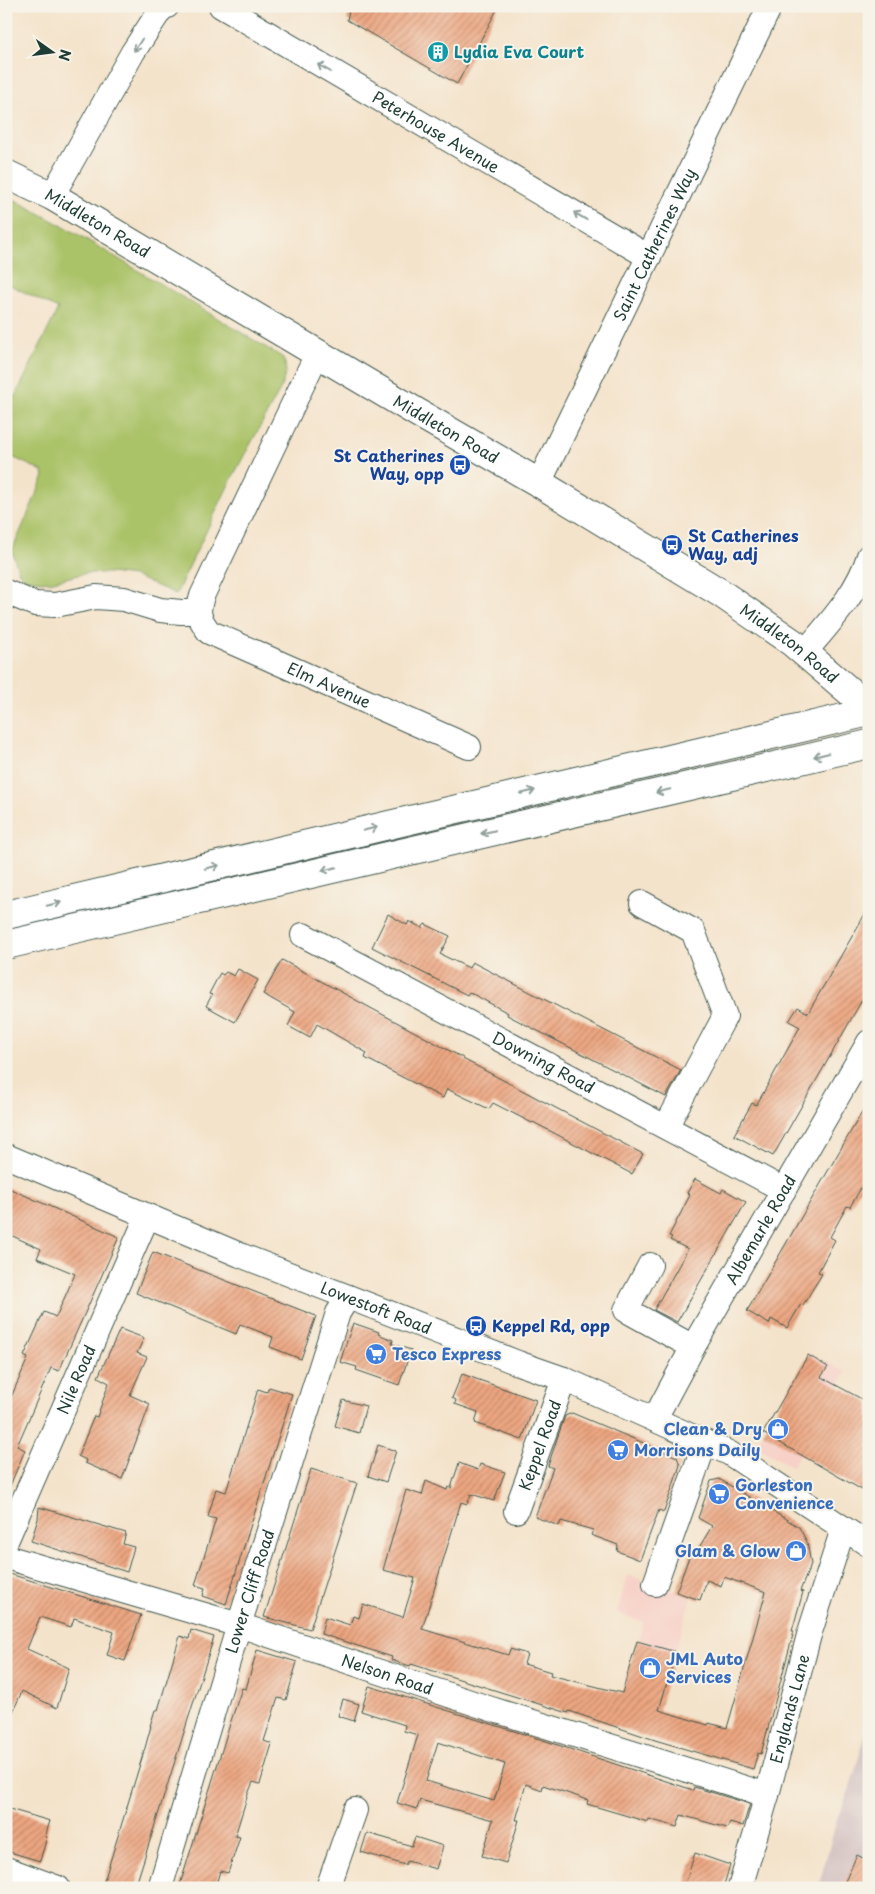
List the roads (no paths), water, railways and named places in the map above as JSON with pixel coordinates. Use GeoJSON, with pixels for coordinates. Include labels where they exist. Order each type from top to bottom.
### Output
{"type":"FeatureCollection","features":[{"type":"Feature","properties":{"kind":"main road","name":"Middleton Road"},"geometry":{"type":"LineString","coordinates":[[6,174],[52,196],[317,354],[540,483],[719,592],[765,622],[805,652],[830,676],[869,708]]}},
{"type":"Feature","properties":{"kind":"main road"},"geometry":{"type":"LineString","coordinates":[[6,915],[869,712]]}},
{"type":"Feature","properties":{"kind":"main road"},"geometry":{"type":"LineString","coordinates":[[6,945],[869,744]]}},
{"type":"Feature","properties":{"kind":"street"},"geometry":{"type":"LineString","coordinates":[[52,196],[133,52],[161,9],[167,6]]}},
{"type":"Feature","properties":{"kind":"street","name":"Peterhouse Avenue"},"geometry":{"type":"LineString","coordinates":[[221,6],[649,258]]}},
{"type":"Feature","properties":{"kind":"street","name":"Saint Catherines Way"},"geometry":{"type":"LineString","coordinates":[[540,483],[770,6]]}},
{"type":"Feature","properties":{"kind":"street"},"geometry":{"type":"LineString","coordinates":[[6,592],[35,604],[55,605],[96,597],[124,599],[160,610],[198,612],[202,596],[317,354]]}},
{"type":"Feature","properties":{"kind":"street"},"geometry":{"type":"LineString","coordinates":[[805,652],[851,597],[869,556]]}},
{"type":"Feature","properties":{"kind":"street","name":"Elm Avenue"},"geometry":{"type":"LineString","coordinates":[[198,612],[209,632],[469,747]]}},
{"type":"Feature","properties":{"kind":"street"},"geometry":{"type":"LineString","coordinates":[[642,903],[693,931],[725,1016],[666,1127]]}},
{"type":"Feature","properties":{"kind":"street","name":"Downing Road"},"geometry":{"type":"LineString","coordinates":[[303,934],[784,1190]]}},
{"type":"Feature","properties":{"kind":"street","name":"Albemarle Road"},"geometry":{"type":"LineString","coordinates":[[655,1418],[693,1347],[869,1042]]}},
{"type":"Feature","properties":{"kind":"street","name":"Lowestoft Road"},"geometry":{"type":"LineString","coordinates":[[6,1156],[240,1255],[564,1380],[655,1418],[729,1453],[844,1530],[869,1544]]}},
{"type":"Feature","properties":{"kind":"street","name":"Nile Road"},"geometry":{"type":"LineString","coordinates":[[6,1541],[147,1217]]}},
{"type":"Feature","properties":{"kind":"street"},"geometry":{"type":"LineString","coordinates":[[650,1265],[626,1310],[693,1347]]}},
{"type":"Feature","properties":{"kind":"street","name":"Lower Cliff Road"},"geometry":{"type":"LineString","coordinates":[[160,1888],[239,1625],[338,1313],[348,1297]]}},
{"type":"Feature","properties":{"kind":"street","name":"Keppel Road"},"geometry":{"type":"LineString","coordinates":[[516,1511],[564,1380]]}},
{"type":"Feature","properties":{"kind":"street"},"geometry":{"type":"LineString","coordinates":[[655,1584],[705,1442]]}},
{"type":"Feature","properties":{"kind":"street","name":"Englands Lane"},"geometry":{"type":"LineString","coordinates":[[740,1888],[767,1795],[809,1635],[844,1530]]}},
{"type":"Feature","properties":{"kind":"street","name":"Nelson Road"},"geometry":{"type":"LineString","coordinates":[[6,1557],[239,1625],[488,1708],[767,1795]]}},
{"type":"Feature","properties":{"kind":"street"},"geometry":{"type":"LineString","coordinates":[[328,1888],[355,1810]]}},
{"type":"Feature","properties":{"kind":"street"},"geometry":{"type":"LineString","coordinates":[[6,1869],[58,1888]]}},
{"type":"Feature","properties":{"kind":"place","name":"Lydia Eva Court"},"geometry":{"type":"Point","coordinates":[438,52]}},
{"type":"Feature","properties":{"kind":"place","name":"St Catherines Way, opp"},"geometry":{"type":"Point","coordinates":[460,465]}},
{"type":"Feature","properties":{"kind":"place","name":"St Catherines Way, adj"},"geometry":{"type":"Point","coordinates":[672,545]}},
{"type":"Feature","properties":{"kind":"place","name":"Keppel Rd, opp"},"geometry":{"type":"Point","coordinates":[476,1326]}},
{"type":"Feature","properties":{"kind":"place","name":"Tesco Express"},"geometry":{"type":"Point","coordinates":[376,1354]}},
{"type":"Feature","properties":{"kind":"place","name":"Clean & Dry"},"geometry":{"type":"Point","coordinates":[778,1429]}},
{"type":"Feature","properties":{"kind":"place","name":"Morrisons Daily"},"geometry":{"type":"Point","coordinates":[618,1450]}},
{"type":"Feature","properties":{"kind":"place","name":"Gorleston Convenience"},"geometry":{"type":"Point","coordinates":[719,1494]}},
{"type":"Feature","properties":{"kind":"place","name":"Glam & Glow"},"geometry":{"type":"Point","coordinates":[796,1551]}},
{"type":"Feature","properties":{"kind":"place","name":"JML Auto Services"},"geometry":{"type":"Point","coordinates":[650,1668]}}]}
